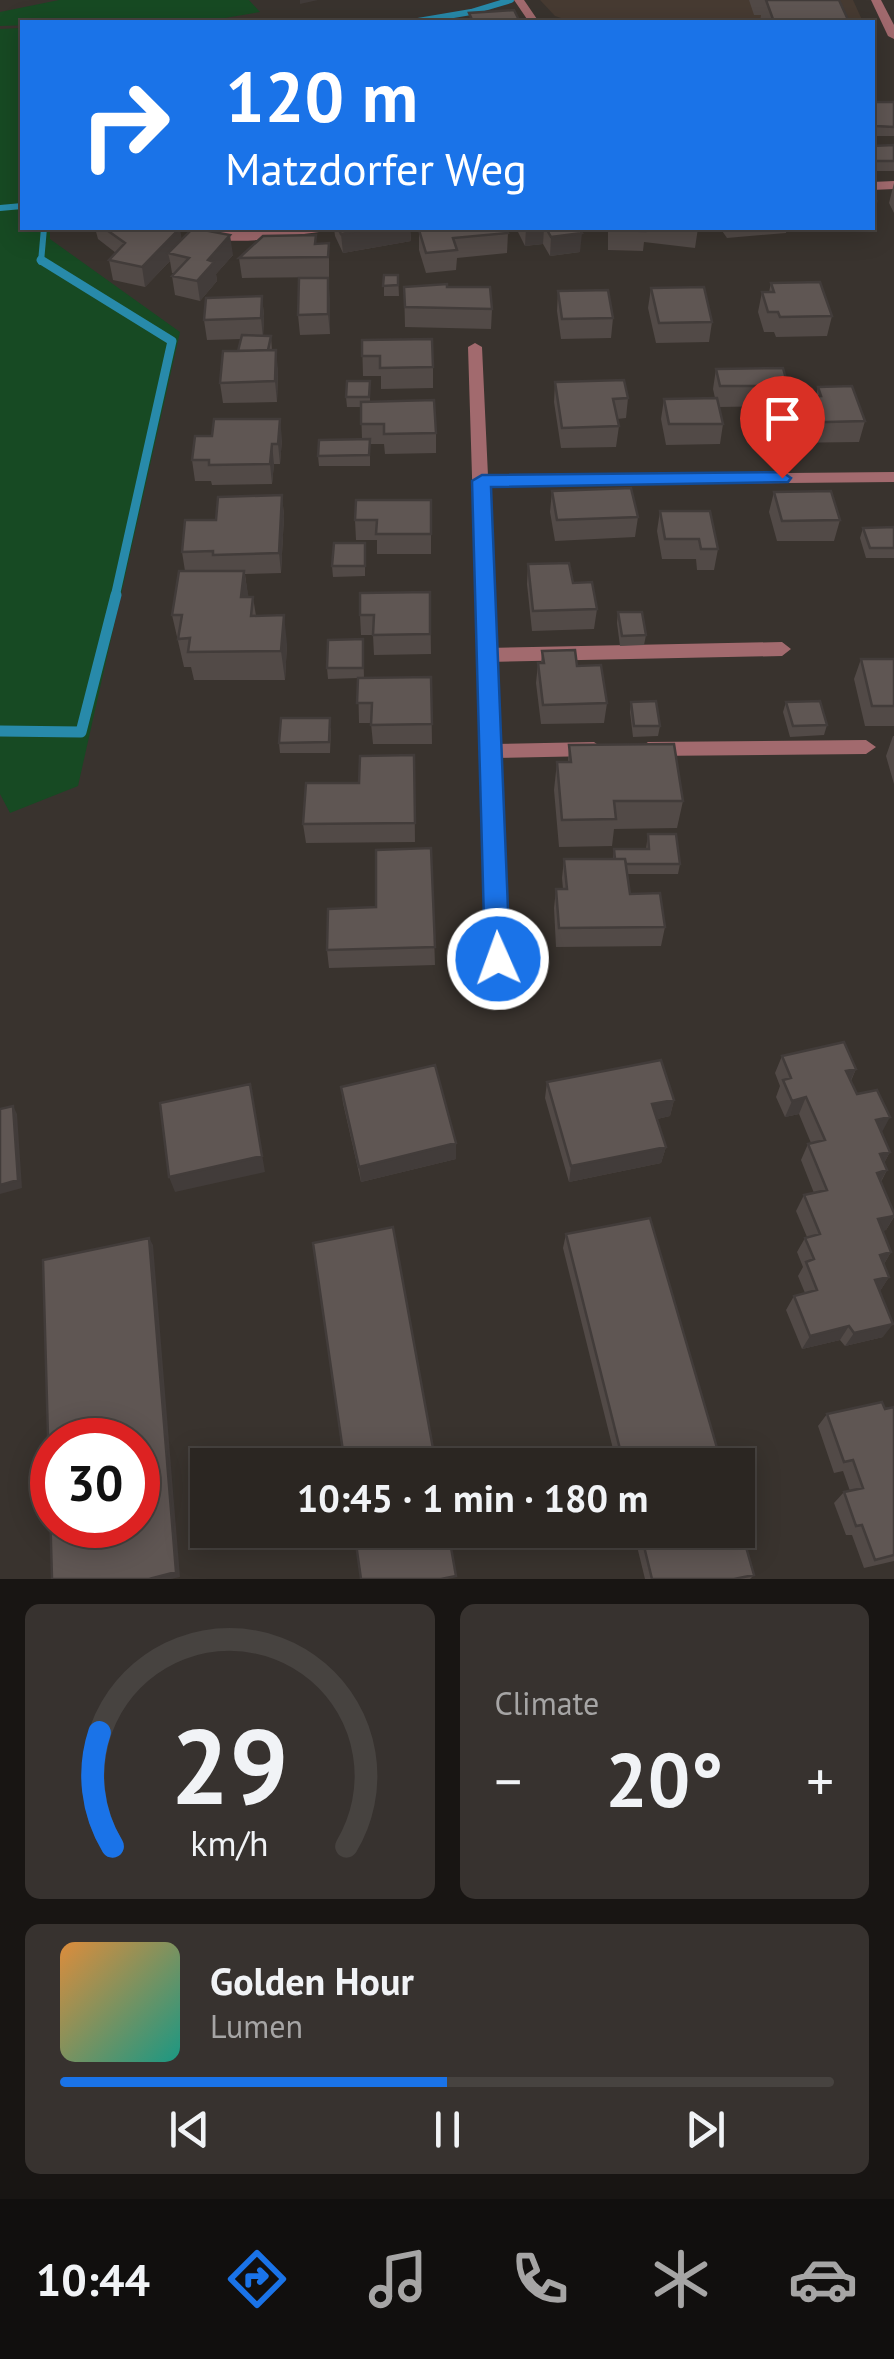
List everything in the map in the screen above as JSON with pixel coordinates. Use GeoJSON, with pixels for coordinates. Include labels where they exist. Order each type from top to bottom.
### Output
{"type":"FeatureCollection","features":[{"type":"Feature","properties":{"kind":"street"},"geometry":{"type":"LineString","coordinates":[[876,0],[894,36]]}},
{"type":"Feature","properties":{"kind":"street"},"geometry":{"type":"LineString","coordinates":[[200,230],[225,236],[302,230]]}},
{"type":"Feature","properties":{"kind":"street"},"geometry":{"type":"LineString","coordinates":[[475,348],[498,959]]}},
{"type":"Feature","properties":{"kind":"street"},"geometry":{"type":"LineString","coordinates":[[482,481],[894,477]]}},
{"type":"Feature","properties":{"kind":"street"},"geometry":{"type":"LineString","coordinates":[[488,655],[782,649]]}},
{"type":"Feature","properties":{"kind":"street"},"geometry":{"type":"LineString","coordinates":[[491,750],[866,746]]}},
{"type":"Feature","properties":{"kind":"shaded area"},"geometry":{"type":"Polygon","coordinates":[[[540,0],[853,0],[862,20],[567,20],[555,16],[540,0]]]}},
{"type":"Feature","properties":{"kind":"green space"},"geometry":{"type":"Polygon","coordinates":[[[59,0],[249,0],[260,12],[219,19],[20,20],[20,25],[0,26],[0,12],[59,0]]]}},
{"type":"Feature","properties":{"kind":"green space"},"geometry":{"type":"Polygon","coordinates":[[[20,28],[20,230],[50,230],[50,239],[180,332],[78,786],[10,813],[0,794],[0,29],[20,28]]]}},
{"type":"Feature","properties":{"kind":"building"},"geometry":{"type":"Polygon","coordinates":[[[766,0],[839,0],[848,20],[773,20],[766,0]]]}},
{"type":"Feature","properties":{"kind":"building"},"geometry":{"type":"Polygon","coordinates":[[[514,10],[519,20],[472,20],[469,13],[514,10]]]}},
{"type":"Feature","properties":{"kind":"building"},"geometry":{"type":"Polygon","coordinates":[[[875,102],[894,102],[894,127],[876,126],[875,102]]]}},
{"type":"Feature","properties":{"kind":"building"},"geometry":{"type":"Polygon","coordinates":[[[894,145],[894,161],[875,161],[875,146],[894,145]]]}},
{"type":"Feature","properties":{"kind":"building"},"geometry":{"type":"Polygon","coordinates":[[[107,230],[178,230],[142,267],[109,260],[125,243],[107,230]]]}},
{"type":"Feature","properties":{"kind":"building"},"geometry":{"type":"Polygon","coordinates":[[[191,230],[230,235],[208,260],[214,262],[197,281],[172,276],[189,258],[168,253],[191,230]]]}},
{"type":"Feature","properties":{"kind":"building"},"geometry":{"type":"Polygon","coordinates":[[[419,230],[508,233],[453,238],[457,250],[426,253],[419,230]]]}},
{"type":"Feature","properties":{"kind":"building"},"geometry":{"type":"Polygon","coordinates":[[[547,230],[582,233],[551,237],[547,230]]]}},
{"type":"Feature","properties":{"kind":"building"},"geometry":{"type":"Polygon","coordinates":[[[316,235],[315,244],[329,243],[328,257],[239,258],[263,236],[316,235]]]}},
{"type":"Feature","properties":{"kind":"building"},"geometry":{"type":"Polygon","coordinates":[[[384,275],[398,275],[398,285],[383,286],[384,275]]]}},
{"type":"Feature","properties":{"kind":"building"},"geometry":{"type":"Polygon","coordinates":[[[299,278],[328,278],[328,314],[298,315],[299,278]]]}},
{"type":"Feature","properties":{"kind":"building"},"geometry":{"type":"Polygon","coordinates":[[[820,282],[832,316],[780,317],[778,312],[768,312],[762,292],[774,292],[771,283],[820,282]]]}},
{"type":"Feature","properties":{"kind":"building"},"geometry":{"type":"Polygon","coordinates":[[[404,287],[490,287],[492,309],[405,307],[404,287]]]}},
{"type":"Feature","properties":{"kind":"building"},"geometry":{"type":"Polygon","coordinates":[[[704,287],[712,322],[659,323],[651,288],[704,287]]]}},
{"type":"Feature","properties":{"kind":"building"},"geometry":{"type":"Polygon","coordinates":[[[608,290],[613,318],[562,319],[558,291],[608,290]]]}},
{"type":"Feature","properties":{"kind":"building"},"geometry":{"type":"Polygon","coordinates":[[[262,296],[261,318],[204,320],[206,298],[262,296]]]}},
{"type":"Feature","properties":{"kind":"building"},"geometry":{"type":"Polygon","coordinates":[[[242,335],[271,336],[268,350],[238,351],[242,335]]]}},
{"type":"Feature","properties":{"kind":"building"},"geometry":{"type":"Polygon","coordinates":[[[432,339],[433,367],[380,368],[380,356],[362,356],[362,340],[432,339]]]}},
{"type":"Feature","properties":{"kind":"building"},"geometry":{"type":"Polygon","coordinates":[[[276,350],[275,381],[220,383],[223,351],[276,350]]]}},
{"type":"Feature","properties":{"kind":"building"},"geometry":{"type":"Polygon","coordinates":[[[783,368],[788,386],[720,386],[716,369],[783,368]]]}},
{"type":"Feature","properties":{"kind":"building"},"geometry":{"type":"Polygon","coordinates":[[[624,380],[628,398],[613,399],[619,426],[562,428],[555,382],[624,380]]]}},
{"type":"Feature","properties":{"kind":"building"},"geometry":{"type":"Polygon","coordinates":[[[347,381],[370,381],[369,397],[346,397],[347,381]]]}},
{"type":"Feature","properties":{"kind":"building"},"geometry":{"type":"Polygon","coordinates":[[[852,386],[865,421],[787,423],[780,397],[821,396],[818,387],[852,386]]]}},
{"type":"Feature","properties":{"kind":"building"},"geometry":{"type":"Polygon","coordinates":[[[717,398],[723,424],[669,424],[664,399],[717,398]]]}},
{"type":"Feature","properties":{"kind":"building"},"geometry":{"type":"Polygon","coordinates":[[[434,400],[436,433],[384,434],[384,424],[361,424],[361,402],[434,400]]]}},
{"type":"Feature","properties":{"kind":"building"},"geometry":{"type":"Polygon","coordinates":[[[214,419],[280,419],[278,444],[272,444],[270,464],[209,465],[209,460],[192,460],[195,436],[212,436],[214,419]]]}},
{"type":"Feature","properties":{"kind":"building"},"geometry":{"type":"Polygon","coordinates":[[[370,439],[369,455],[318,456],[319,440],[370,439]]]}},
{"type":"Feature","properties":{"kind":"building"},"geometry":{"type":"Polygon","coordinates":[[[631,488],[638,517],[557,520],[552,491],[631,488]]]}},
{"type":"Feature","properties":{"kind":"building"},"geometry":{"type":"Polygon","coordinates":[[[831,491],[840,520],[782,521],[774,492],[831,491]]]}},
{"type":"Feature","properties":{"kind":"building"},"geometry":{"type":"Polygon","coordinates":[[[282,495],[279,553],[182,552],[185,520],[216,520],[218,497],[282,495]]]}},
{"type":"Feature","properties":{"kind":"building"},"geometry":{"type":"Polygon","coordinates":[[[356,500],[431,500],[431,534],[376,534],[377,520],[355,520],[356,500]]]}},
{"type":"Feature","properties":{"kind":"building"},"geometry":{"type":"Polygon","coordinates":[[[660,511],[710,511],[718,549],[701,549],[699,539],[665,539],[660,511]]]}},
{"type":"Feature","properties":{"kind":"building"},"geometry":{"type":"Polygon","coordinates":[[[894,527],[894,548],[870,548],[863,528],[894,527]]]}},
{"type":"Feature","properties":{"kind":"building"},"geometry":{"type":"Polygon","coordinates":[[[334,543],[365,543],[365,566],[332,566],[334,543]]]}},
{"type":"Feature","properties":{"kind":"building"},"geometry":{"type":"Polygon","coordinates":[[[569,563],[573,583],[592,582],[597,609],[533,611],[528,564],[569,563]]]}},
{"type":"Feature","properties":{"kind":"building"},"geometry":{"type":"Polygon","coordinates":[[[179,571],[244,571],[241,597],[253,597],[251,616],[284,615],[281,651],[188,652],[190,638],[178,639],[182,615],[172,615],[179,571]]]}},
{"type":"Feature","properties":{"kind":"building"},"geometry":{"type":"Polygon","coordinates":[[[430,592],[430,634],[373,635],[374,615],[360,615],[360,593],[430,592]]]}},
{"type":"Feature","properties":{"kind":"building"},"geometry":{"type":"Polygon","coordinates":[[[618,612],[642,612],[646,635],[622,636],[618,612]]]}},
{"type":"Feature","properties":{"kind":"building"},"geometry":{"type":"Polygon","coordinates":[[[363,639],[363,668],[327,668],[328,640],[363,639]]]}},
{"type":"Feature","properties":{"kind":"building"},"geometry":{"type":"Polygon","coordinates":[[[575,650],[577,666],[601,665],[607,703],[543,705],[538,663],[544,663],[542,651],[575,650]]]}},
{"type":"Feature","properties":{"kind":"building"},"geometry":{"type":"Polygon","coordinates":[[[861,659],[894,659],[894,706],[872,706],[861,659]]]}},
{"type":"Feature","properties":{"kind":"building"},"geometry":{"type":"Polygon","coordinates":[[[431,677],[432,724],[371,725],[372,703],[357,703],[358,678],[431,677]]]}},
{"type":"Feature","properties":{"kind":"building"},"geometry":{"type":"Polygon","coordinates":[[[656,701],[660,726],[634,726],[631,702],[656,701]]]}},
{"type":"Feature","properties":{"kind":"building"},"geometry":{"type":"Polygon","coordinates":[[[820,701],[827,725],[793,726],[786,702],[820,701]]]}},
{"type":"Feature","properties":{"kind":"building"},"geometry":{"type":"Polygon","coordinates":[[[281,718],[330,718],[329,742],[279,743],[281,718]]]}},
{"type":"Feature","properties":{"kind":"building"},"geometry":{"type":"Polygon","coordinates":[[[674,744],[683,801],[614,801],[616,819],[562,820],[557,762],[571,762],[569,745],[674,744]]]}},
{"type":"Feature","properties":{"kind":"building"},"geometry":{"type":"Polygon","coordinates":[[[414,755],[415,823],[303,824],[306,783],[359,783],[360,756],[414,755]]]}},
{"type":"Feature","properties":{"kind":"building"},"geometry":{"type":"Polygon","coordinates":[[[648,834],[676,834],[680,864],[626,864],[625,859],[615,859],[614,849],[649,849],[648,834]]]}},
{"type":"Feature","properties":{"kind":"building"},"geometry":{"type":"Polygon","coordinates":[[[431,848],[435,947],[327,950],[328,909],[376,907],[376,850],[431,848]]]}},
{"type":"Feature","properties":{"kind":"building"},"geometry":{"type":"Polygon","coordinates":[[[564,859],[625,859],[630,894],[660,893],[665,927],[559,928],[556,889],[567,889],[564,859]]]}},
{"type":"Feature","properties":{"kind":"building"},"geometry":{"type":"Polygon","coordinates":[[[844,1042],[856,1069],[846,1071],[857,1094],[877,1090],[890,1117],[876,1120],[890,1152],[880,1154],[887,1170],[877,1173],[894,1213],[878,1219],[891,1252],[880,1255],[889,1277],[875,1280],[893,1324],[854,1333],[849,1326],[810,1336],[794,1296],[817,1290],[806,1262],[814,1259],[805,1238],[820,1234],[804,1195],[827,1190],[808,1144],[825,1140],[806,1097],[792,1101],[783,1080],[791,1078],[782,1056],[844,1042]]]}},
{"type":"Feature","properties":{"kind":"building"},"geometry":{"type":"Polygon","coordinates":[[[661,1060],[674,1100],[652,1104],[666,1147],[571,1166],[547,1082],[661,1060]]]}},
{"type":"Feature","properties":{"kind":"building"},"geometry":{"type":"Polygon","coordinates":[[[435,1065],[456,1143],[359,1167],[341,1087],[435,1065]]]}},
{"type":"Feature","properties":{"kind":"building"},"geometry":{"type":"Polygon","coordinates":[[[250,1084],[262,1156],[169,1177],[160,1103],[250,1084]]]}},
{"type":"Feature","properties":{"kind":"building"},"geometry":{"type":"Polygon","coordinates":[[[13,1106],[18,1180],[0,1185],[0,1109],[13,1106]]]}},
{"type":"Feature","properties":{"kind":"building"},"geometry":{"type":"Polygon","coordinates":[[[650,1218],[717,1448],[620,1448],[566,1234],[650,1218]]]}},
{"type":"Feature","properties":{"kind":"building"},"geometry":{"type":"Polygon","coordinates":[[[393,1227],[433,1448],[343,1448],[313,1243],[393,1227]]]}},
{"type":"Feature","properties":{"kind":"building"},"geometry":{"type":"Polygon","coordinates":[[[149,1238],[176,1572],[149,1579],[52,1579],[51,1548],[160,1548],[160,1418],[47,1418],[43,1260],[149,1238]]]}},
{"type":"Feature","properties":{"kind":"building"},"geometry":{"type":"Polygon","coordinates":[[[882,1402],[885,1409],[894,1407],[894,1555],[875,1560],[862,1525],[856,1526],[844,1492],[863,1488],[853,1460],[844,1462],[827,1414],[882,1402]]]}},
{"type":"Feature","properties":{"kind":"building"},"geometry":{"type":"Polygon","coordinates":[[[357,1548],[451,1548],[456,1576],[361,1579],[357,1548]]]}},
{"type":"Feature","properties":{"kind":"building"},"geometry":{"type":"Polygon","coordinates":[[[644,1548],[746,1548],[754,1575],[734,1579],[652,1579],[644,1548]]]}},
{"type":"Feature","properties":{"kind":"waterway"},"geometry":{"type":"LineString","coordinates":[[424,20],[511,0]]}},
{"type":"Feature","properties":{"kind":"waterway"},"geometry":{"type":"LineString","coordinates":[[0,208],[20,206]]}},
{"type":"Feature","properties":{"kind":"waterway"},"geometry":{"type":"LineString","coordinates":[[41,260],[44,230]]}},
{"type":"Feature","properties":{"kind":"waterway"},"geometry":{"type":"LineString","coordinates":[[41,260],[172,341],[115,597]]}},
{"type":"Feature","properties":{"kind":"waterway"},"geometry":{"type":"LineString","coordinates":[[0,731],[81,732],[116,595]]}},
{"type":"Feature","properties":{"kind":"route"},"geometry":{"type":"LineString","coordinates":[[498,959],[482,481],[782,478]]}}]}
